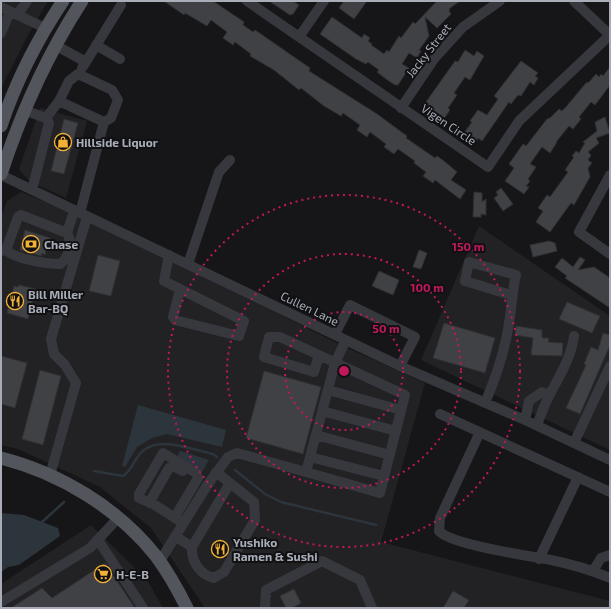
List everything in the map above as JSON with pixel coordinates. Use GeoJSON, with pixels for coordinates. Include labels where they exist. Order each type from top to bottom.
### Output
{"type":"FeatureCollection","features":[{"type":"Feature","properties":{"kind":"main road"},"geometry":{"type":"LineString","coordinates":[[1,126],[4,105],[45,28],[63,1]]}},
{"type":"Feature","properties":{"kind":"main road"},"geometry":{"type":"LineString","coordinates":[[1,174],[24,110],[55,45],[82,1]]}},
{"type":"Feature","properties":{"kind":"main road"},"geometry":{"type":"LineString","coordinates":[[1,458],[50,475],[98,502],[118,518],[160,561],[187,608]]}},
{"type":"Feature","properties":{"kind":"street","name":"Vigen Circle"},"geometry":{"type":"LineString","coordinates":[[248,1],[401,108],[488,166],[519,121],[610,35]]}},
{"type":"Feature","properties":{"kind":"street"},"geometry":{"type":"LineString","coordinates":[[299,37],[324,1]]}},
{"type":"Feature","properties":{"kind":"street","name":"Jacky Street"},"geometry":{"type":"LineString","coordinates":[[401,108],[434,59],[463,27],[500,1]]}},
{"type":"Feature","properties":{"kind":"street"},"geometry":{"type":"LineString","coordinates":[[574,1],[610,35]]}},
{"type":"Feature","properties":{"kind":"street"},"geometry":{"type":"LineString","coordinates":[[1,33],[9,11],[24,2]]}},
{"type":"Feature","properties":{"kind":"street"},"geometry":{"type":"LineString","coordinates":[[46,118],[59,101],[69,81],[78,74],[86,62],[121,5]]}},
{"type":"Feature","properties":{"kind":"street"},"geometry":{"type":"LineString","coordinates":[[9,11],[45,28]]}},
{"type":"Feature","properties":{"kind":"street"},"geometry":{"type":"LineString","coordinates":[[55,45],[86,62]]}},
{"type":"Feature","properties":{"kind":"street"},"geometry":{"type":"LineString","coordinates":[[96,45],[120,60]]}},
{"type":"Feature","properties":{"kind":"street"},"geometry":{"type":"LineString","coordinates":[[50,475],[76,383],[65,365],[54,354],[51,339],[104,122],[111,118],[118,100],[112,90],[78,74]]}},
{"type":"Feature","properties":{"kind":"street"},"geometry":{"type":"LineString","coordinates":[[59,101],[104,122]]}},
{"type":"Feature","properties":{"kind":"street"},"geometry":{"type":"LineString","coordinates":[[24,110],[46,118],[49,123],[32,190]]}},
{"type":"Feature","properties":{"kind":"street"},"geometry":{"type":"LineString","coordinates":[[188,264],[219,172],[230,160]]}},
{"type":"Feature","properties":{"kind":"street","name":"Cullen Lane"},"geometry":{"type":"LineString","coordinates":[[1,174],[81,214],[400,366],[525,420],[610,460]]}},
{"type":"Feature","properties":{"kind":"street"},"geometry":{"type":"LineString","coordinates":[[610,175],[579,232],[610,254]]}},
{"type":"Feature","properties":{"kind":"street"},"geometry":{"type":"LineString","coordinates":[[67,233],[81,214]]}},
{"type":"Feature","properties":{"kind":"street"},"geometry":{"type":"LineString","coordinates":[[21,215],[67,233],[70,241],[69,250],[65,260],[60,264],[31,260],[9,254],[4,251],[18,217],[21,215]]}},
{"type":"Feature","properties":{"kind":"street"},"geometry":{"type":"LineString","coordinates":[[169,255],[164,281],[180,289],[244,321],[239,336],[175,320],[173,317],[180,289]]}},
{"type":"Feature","properties":{"kind":"street"},"geometry":{"type":"LineString","coordinates":[[485,403],[498,372],[509,324],[511,295],[516,275],[469,262],[465,281],[511,295]]}},
{"type":"Feature","properties":{"kind":"street"},"geometry":{"type":"LineString","coordinates":[[335,334],[350,305],[415,337],[400,366]]}},
{"type":"Feature","properties":{"kind":"street"},"geometry":{"type":"LineString","coordinates":[[537,426],[549,395],[563,372],[572,350],[574,336]]}},
{"type":"Feature","properties":{"kind":"street"},"geometry":{"type":"LineString","coordinates":[[179,520],[194,505],[228,457],[237,453],[380,493],[405,395],[280,337],[269,337],[264,357],[314,372],[318,355]]}},
{"type":"Feature","properties":{"kind":"street"},"geometry":{"type":"LineString","coordinates":[[306,472],[335,363],[346,340]]}},
{"type":"Feature","properties":{"kind":"street"},"geometry":{"type":"LineString","coordinates":[[574,443],[610,366]]}},
{"type":"Feature","properties":{"kind":"street"},"geometry":{"type":"LineString","coordinates":[[328,390],[401,410]]}},
{"type":"Feature","properties":{"kind":"street"},"geometry":{"type":"LineString","coordinates":[[525,420],[528,400],[542,392],[549,395]]}},
{"type":"Feature","properties":{"kind":"street"},"geometry":{"type":"LineString","coordinates":[[322,411],[396,431]]}},
{"type":"Feature","properties":{"kind":"street"},"geometry":{"type":"LineString","coordinates":[[440,414],[610,492]]}},
{"type":"Feature","properties":{"kind":"street"},"geometry":{"type":"LineString","coordinates":[[480,432],[440,518],[439,531],[442,536],[527,558],[539,559],[593,571],[610,578]]}},
{"type":"Feature","properties":{"kind":"street"},"geometry":{"type":"LineString","coordinates":[[316,435],[390,455]]}},
{"type":"Feature","properties":{"kind":"street"},"geometry":{"type":"LineString","coordinates":[[179,520],[155,505],[139,498],[139,494],[163,453],[196,473],[198,478]]}},
{"type":"Feature","properties":{"kind":"street"},"geometry":{"type":"LineString","coordinates":[[310,457],[384,476]]}},
{"type":"Feature","properties":{"kind":"street"},"geometry":{"type":"LineString","coordinates":[[149,503],[171,466],[208,484]]}},
{"type":"Feature","properties":{"kind":"street"},"geometry":{"type":"LineString","coordinates":[[216,472],[230,483],[254,502],[256,515],[255,520],[224,572],[214,578],[203,573],[191,557],[192,547],[230,483]]}},
{"type":"Feature","properties":{"kind":"street"},"geometry":{"type":"LineString","coordinates":[[539,559],[578,477]]}},
{"type":"Feature","properties":{"kind":"street"},"geometry":{"type":"LineString","coordinates":[[160,561],[175,536],[182,506],[198,478]]}},
{"type":"Feature","properties":{"kind":"street"},"geometry":{"type":"LineString","coordinates":[[182,506],[194,505]]}},
{"type":"Feature","properties":{"kind":"street"},"geometry":{"type":"LineString","coordinates":[[1,602],[90,548],[118,518]]}},
{"type":"Feature","properties":{"kind":"street"},"geometry":{"type":"LineString","coordinates":[[175,536],[192,547]]}},
{"type":"Feature","properties":{"kind":"street"},"geometry":{"type":"LineString","coordinates":[[98,540],[144,608]]}},
{"type":"Feature","properties":{"kind":"street"},"geometry":{"type":"LineString","coordinates":[[593,571],[601,558],[610,555]]}},
{"type":"Feature","properties":{"kind":"street"},"geometry":{"type":"LineString","coordinates":[[265,608],[266,590],[322,561],[360,580],[372,608]]}},
{"type":"Feature","properties":{"kind":"shaded area"},"geometry":{"type":"Polygon","coordinates":[[[1,1],[48,1],[27,37],[1,89],[1,1]]]}},
{"type":"Feature","properties":{"kind":"shaded area"},"geometry":{"type":"Polygon","coordinates":[[[40,108],[87,121],[66,198],[29,181],[19,169],[40,108]]]}},
{"type":"Feature","properties":{"kind":"shaded area"},"geometry":{"type":"Polygon","coordinates":[[[21,192],[83,217],[341,345],[425,383],[381,542],[610,601],[610,608],[205,608],[151,528],[100,487],[18,449],[1,445],[1,217],[7,201],[21,192]]]}},
{"type":"Feature","properties":{"kind":"shaded area"},"geometry":{"type":"Polygon","coordinates":[[[479,226],[610,316],[610,450],[421,360],[479,226]]]}},
{"type":"Feature","properties":{"kind":"shaded area"},"geometry":{"type":"Polygon","coordinates":[[[138,405],[226,430],[222,447],[167,434],[152,438],[137,447],[125,467],[122,466],[138,405]]]}},
{"type":"Feature","properties":{"kind":"shaded area"},"geometry":{"type":"Polygon","coordinates":[[[180,451],[209,460],[202,472],[177,457],[180,451]]]}},
{"type":"Feature","properties":{"kind":"shaded area"},"geometry":{"type":"Polygon","coordinates":[[[1,513],[24,515],[58,528],[60,536],[19,565],[8,567],[1,572],[1,513]]]}},
{"type":"Feature","properties":{"kind":"shaded area"},"geometry":{"type":"Polygon","coordinates":[[[91,525],[148,581],[163,608],[1,608],[1,584],[91,525]]]}},
{"type":"Feature","properties":{"kind":"building"},"geometry":{"type":"Polygon","coordinates":[[[164,1],[213,1],[244,22],[243,25],[253,32],[255,30],[310,68],[309,71],[377,114],[407,136],[406,138],[435,158],[437,156],[444,161],[457,172],[451,180],[466,190],[460,199],[435,180],[433,183],[423,176],[426,172],[414,163],[415,161],[398,149],[394,154],[384,147],[386,144],[370,132],[367,137],[357,130],[360,125],[343,113],[341,116],[324,106],[301,88],[299,90],[274,70],[250,56],[251,54],[235,42],[233,45],[223,38],[227,32],[211,20],[207,26],[185,13],[184,15],[164,1]]]}},
{"type":"Feature","properties":{"kind":"building"},"geometry":{"type":"Polygon","coordinates":[[[269,1],[293,1],[299,5],[293,14],[290,15],[269,1]]]}},
{"type":"Feature","properties":{"kind":"building"},"geometry":{"type":"Polygon","coordinates":[[[344,1],[367,1],[354,19],[339,8],[344,1]]]}},
{"type":"Feature","properties":{"kind":"building"},"geometry":{"type":"Polygon","coordinates":[[[437,1],[460,1],[450,8],[449,11],[451,14],[437,28],[425,17],[429,36],[419,50],[421,51],[417,58],[409,53],[402,64],[409,68],[398,85],[395,85],[386,79],[377,72],[379,70],[368,62],[366,64],[356,59],[320,34],[332,17],[362,38],[364,34],[370,38],[368,41],[372,44],[371,45],[384,54],[387,50],[389,52],[399,36],[401,38],[413,22],[415,24],[437,1]]]}},
{"type":"Feature","properties":{"kind":"building"},"geometry":{"type":"Polygon","coordinates":[[[465,50],[474,56],[477,51],[484,56],[470,80],[465,77],[454,93],[457,95],[448,108],[450,110],[443,120],[426,108],[429,104],[426,102],[455,61],[458,62],[465,50]]]}},
{"type":"Feature","properties":{"kind":"building"},"geometry":{"type":"Polygon","coordinates":[[[521,61],[538,73],[535,76],[538,78],[534,85],[530,82],[521,96],[518,95],[511,104],[509,102],[482,141],[478,138],[476,142],[464,133],[472,122],[470,121],[478,110],[487,115],[498,99],[494,96],[521,61]]]}},
{"type":"Feature","properties":{"kind":"building"},"geometry":{"type":"Polygon","coordinates":[[[610,67],[610,85],[595,105],[591,102],[579,117],[581,119],[573,129],[569,126],[556,142],[550,153],[542,147],[530,164],[536,167],[528,179],[530,181],[526,186],[529,187],[524,194],[505,181],[514,168],[509,164],[523,144],[526,146],[547,119],[559,109],[562,111],[586,83],[589,82],[596,74],[599,77],[601,74],[603,76],[610,67]]]}},
{"type":"Feature","properties":{"kind":"building"},"geometry":{"type":"Polygon","coordinates":[[[605,117],[610,133],[596,138],[599,143],[588,152],[591,155],[588,160],[592,163],[588,168],[590,177],[574,205],[571,203],[550,232],[536,222],[543,211],[538,208],[547,195],[550,197],[568,172],[565,170],[574,157],[572,156],[576,151],[579,153],[585,143],[583,142],[597,131],[595,122],[605,117]]]}},
{"type":"Feature","properties":{"kind":"building"},"geometry":{"type":"Polygon","coordinates":[[[64,119],[78,123],[64,174],[51,171],[64,119]]]}},
{"type":"Feature","properties":{"kind":"building"},"geometry":{"type":"Polygon","coordinates":[[[501,188],[513,204],[503,211],[494,198],[498,195],[496,192],[501,188]]]}},
{"type":"Feature","properties":{"kind":"building"},"geometry":{"type":"Polygon","coordinates":[[[474,192],[482,193],[482,202],[486,199],[486,215],[481,214],[481,217],[473,217],[474,192]]]}},
{"type":"Feature","properties":{"kind":"building"},"geometry":{"type":"Polygon","coordinates":[[[25,230],[50,238],[45,255],[42,253],[41,256],[20,250],[25,230]]]}},
{"type":"Feature","properties":{"kind":"building"},"geometry":{"type":"Polygon","coordinates":[[[549,241],[555,243],[557,251],[533,257],[530,245],[549,241]]]}},
{"type":"Feature","properties":{"kind":"building"},"geometry":{"type":"Polygon","coordinates":[[[419,250],[427,253],[421,269],[413,267],[419,250]]]}},
{"type":"Feature","properties":{"kind":"building"},"geometry":{"type":"Polygon","coordinates":[[[98,255],[120,261],[111,296],[89,291],[98,255]]]}},
{"type":"Feature","properties":{"kind":"building"},"geometry":{"type":"Polygon","coordinates":[[[580,257],[585,260],[578,270],[594,267],[610,278],[610,308],[565,278],[567,276],[555,267],[562,258],[573,267],[580,257]]]}},
{"type":"Feature","properties":{"kind":"building"},"geometry":{"type":"Polygon","coordinates":[[[379,271],[399,280],[393,295],[372,286],[379,271]]]}},
{"type":"Feature","properties":{"kind":"building"},"geometry":{"type":"Polygon","coordinates":[[[19,285],[36,289],[28,319],[7,313],[14,286],[18,287],[19,285]]]}},
{"type":"Feature","properties":{"kind":"building"},"geometry":{"type":"Polygon","coordinates":[[[567,302],[600,316],[592,333],[559,319],[567,302]]]}},
{"type":"Feature","properties":{"kind":"building"},"geometry":{"type":"Polygon","coordinates":[[[444,323],[495,338],[485,373],[433,358],[444,323]]]}},
{"type":"Feature","properties":{"kind":"building"},"geometry":{"type":"Polygon","coordinates":[[[516,326],[542,330],[542,338],[549,338],[548,342],[563,343],[562,356],[531,355],[533,338],[515,335],[516,326]]]}},
{"type":"Feature","properties":{"kind":"building"},"geometry":{"type":"Polygon","coordinates":[[[603,333],[610,335],[610,345],[580,414],[566,408],[586,365],[584,364],[591,347],[598,350],[603,333]]]}},
{"type":"Feature","properties":{"kind":"building"},"geometry":{"type":"Polygon","coordinates":[[[1,356],[27,363],[15,408],[1,404],[1,356]]]}},
{"type":"Feature","properties":{"kind":"building"},"geometry":{"type":"Polygon","coordinates":[[[40,370],[61,376],[43,445],[22,439],[40,370]]]}},
{"type":"Feature","properties":{"kind":"building"},"geometry":{"type":"Polygon","coordinates":[[[264,371],[321,387],[303,454],[246,438],[264,371]]]}},
{"type":"Feature","properties":{"kind":"building","name":"H-E-B"},"geometry":{"type":"Polygon","coordinates":[[[105,563],[135,608],[11,608],[42,588],[52,598],[105,563]]]}},
{"type":"Feature","properties":{"kind":"building"},"geometry":{"type":"Polygon","coordinates":[[[294,589],[301,603],[292,608],[286,608],[280,596],[294,589]]]}},
{"type":"Feature","properties":{"kind":"building"},"geometry":{"type":"Polygon","coordinates":[[[453,591],[469,600],[464,608],[443,608],[453,591]]]}},
{"type":"Feature","properties":{"kind":"waterway"},"geometry":{"type":"LineString","coordinates":[[94,471],[123,476],[144,450],[151,446],[160,444],[187,447],[213,454],[217,457]]}},
{"type":"Feature","properties":{"kind":"waterway"},"geometry":{"type":"LineString","coordinates":[[235,470],[265,494],[281,502],[376,525]]}},
{"type":"Feature","properties":{"kind":"waterway"},"geometry":{"type":"LineString","coordinates":[[41,523],[64,502]]}},
{"type":"Feature","properties":{"kind":"place","name":"Hillside Liquor"},"geometry":{"type":"Point","coordinates":[63,142]}},
{"type":"Feature","properties":{"kind":"place","name":"Chase"},"geometry":{"type":"Point","coordinates":[31,244]}},
{"type":"Feature","properties":{"kind":"place","name":"Bill Miller Bar-BQ"},"geometry":{"type":"Point","coordinates":[15,301]}},
{"type":"Feature","properties":{"kind":"place","name":"Yushiko Ramen & Sushi"},"geometry":{"type":"Point","coordinates":[220,549]}},
{"type":"Feature","properties":{"kind":"place","name":"H-E-B"},"geometry":{"type":"Point","coordinates":[103,574]}}]}
